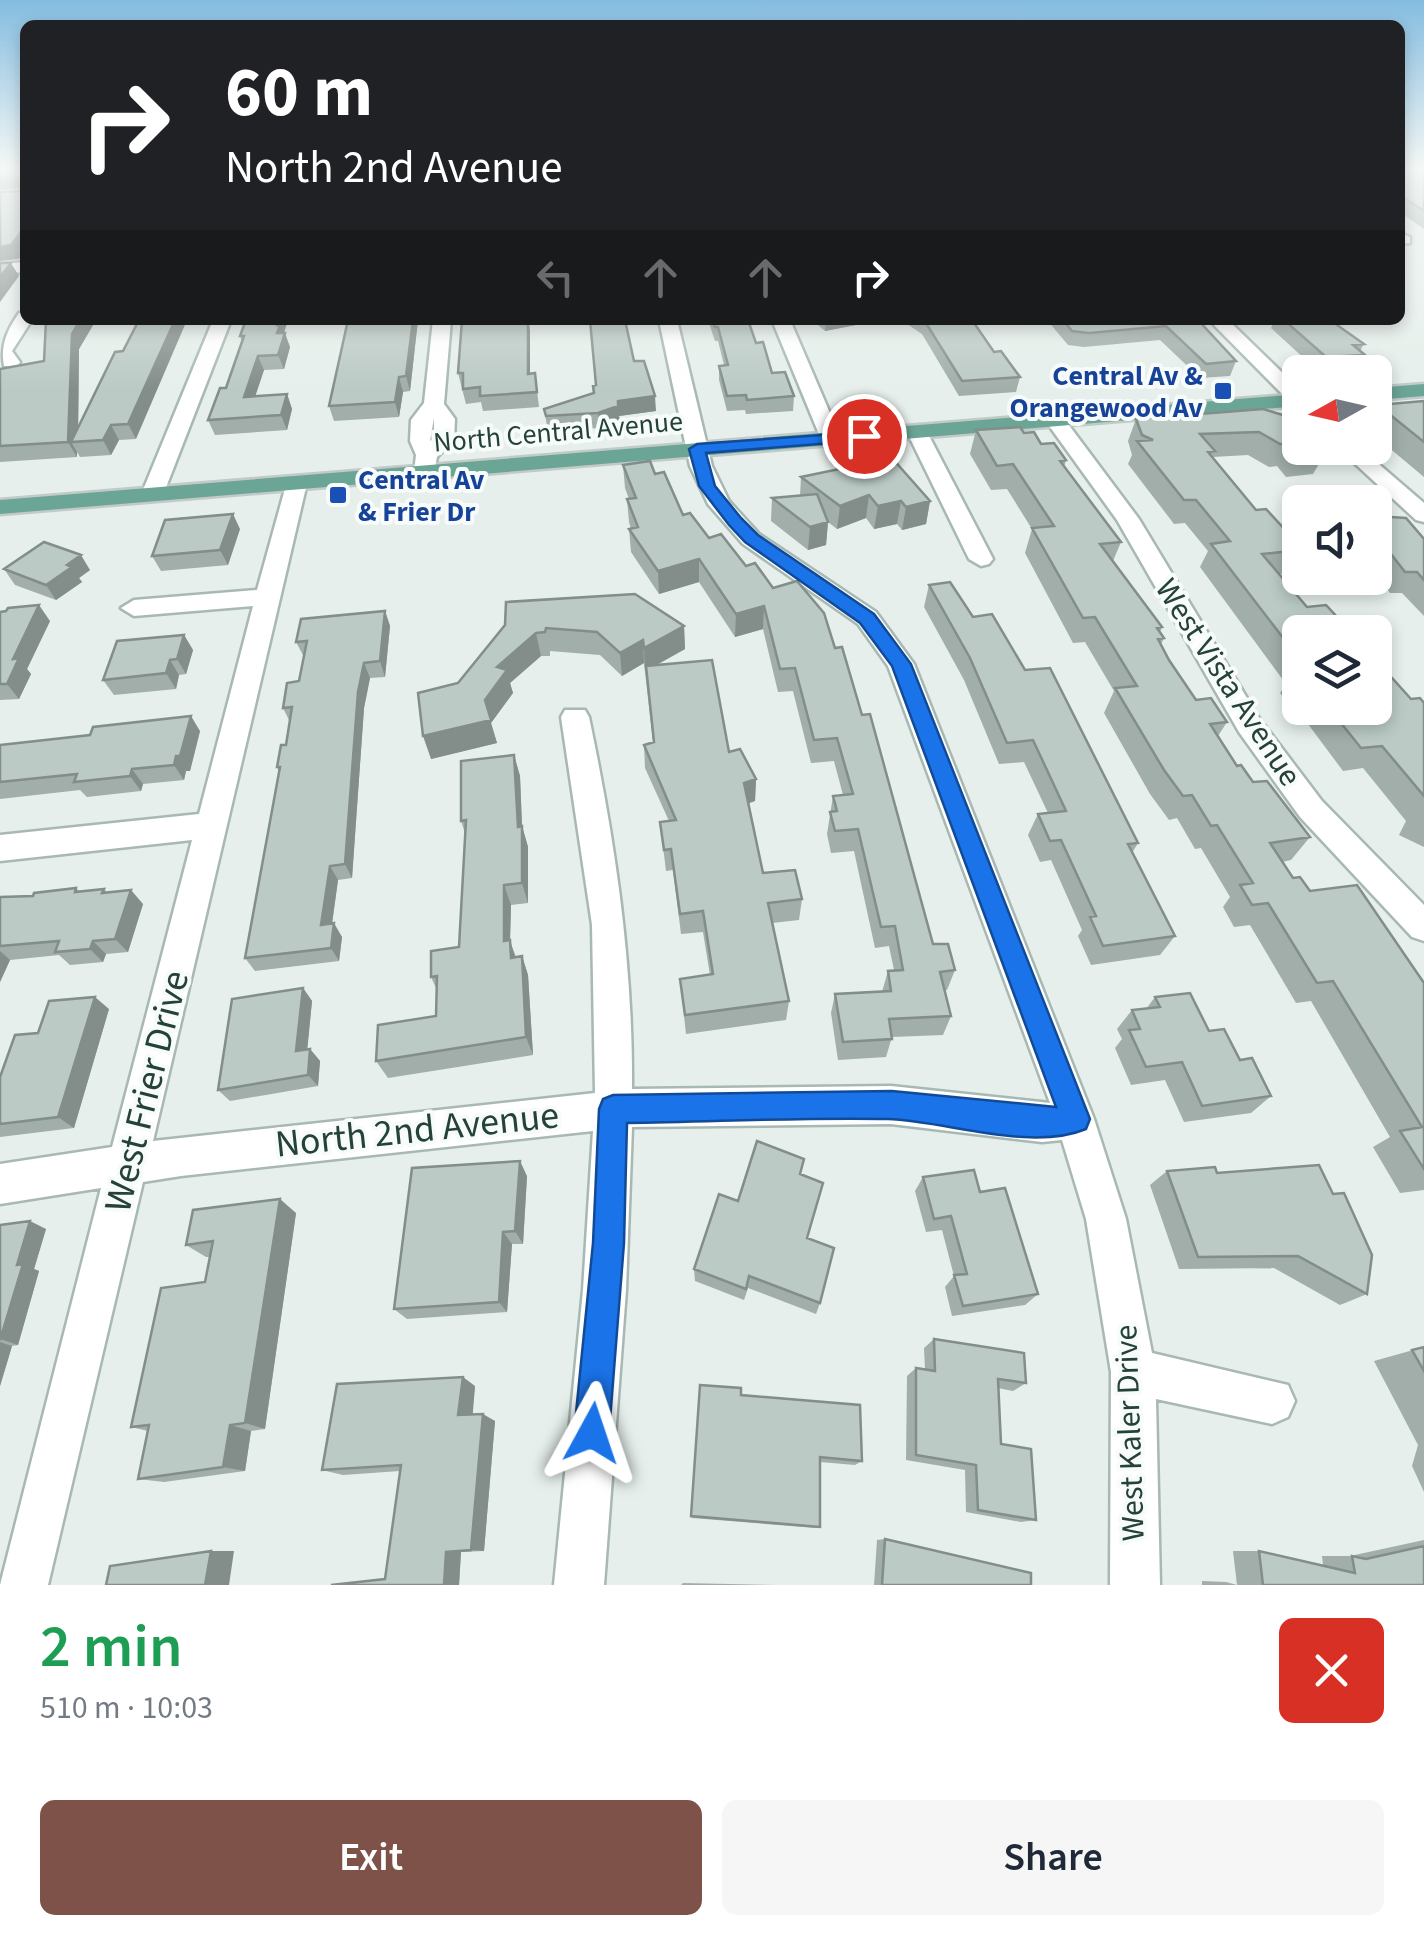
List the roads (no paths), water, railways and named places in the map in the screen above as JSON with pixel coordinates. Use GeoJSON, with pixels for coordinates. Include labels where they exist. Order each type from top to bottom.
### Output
{"type":"FeatureCollection","features":[{"type":"Feature","properties":{"kind":"main road"},"geometry":{"type":"LineString","coordinates":[[1392,393],[1424,390]]}},
{"type":"Feature","properties":{"kind":"main road","name":"North Central Avenue"},"geometry":{"type":"LineString","coordinates":[[0,507],[296,483],[426,463],[697,449],[1282,401]]}},
{"type":"Feature","properties":{"kind":"street"},"geometry":{"type":"LineString","coordinates":[[10,362],[2,351],[20,325]]}},
{"type":"Feature","properties":{"kind":"street"},"geometry":{"type":"LineString","coordinates":[[152,495],[220,325]]}},
{"type":"Feature","properties":{"kind":"street"},"geometry":{"type":"LineString","coordinates":[[426,463],[420,441],[421,420],[434,404],[442,325]]}},
{"type":"Feature","properties":{"kind":"street","name":"West Kaler Drive"},"geometry":{"type":"LineString","coordinates":[[669,325],[707,486],[752,538],[867,618],[901,664],[1076,1119],[1106,1219],[1133,1372],[1135,1585]]}},
{"type":"Feature","properties":{"kind":"street"},"geometry":{"type":"LineString","coordinates":[[783,325],[830,439]]}},
{"type":"Feature","properties":{"kind":"street"},"geometry":{"type":"LineString","coordinates":[[1223,325],[1282,382]]}},
{"type":"Feature","properties":{"kind":"street","name":"West Vista Avenue"},"geometry":{"type":"LineString","coordinates":[[1056,420],[1128,519],[1259,739],[1312,809],[1424,927]]}},
{"type":"Feature","properties":{"kind":"street"},"geometry":{"type":"LineString","coordinates":[[916,432],[981,559]]}},
{"type":"Feature","properties":{"kind":"street"},"geometry":{"type":"LineString","coordinates":[[1367,465],[1424,515]]}},
{"type":"Feature","properties":{"kind":"street","name":"West Frier Drive"},"geometry":{"type":"LineString","coordinates":[[23,1585],[296,483]]}},
{"type":"Feature","properties":{"kind":"street"},"geometry":{"type":"LineString","coordinates":[[134,608],[268,597]]}},
{"type":"Feature","properties":{"kind":"street"},"geometry":{"type":"LineString","coordinates":[[575,717],[604,878],[614,992],[608,1243],[578,1585]]}},
{"type":"Feature","properties":{"kind":"street"},"geometry":{"type":"LineString","coordinates":[[0,848],[213,825]]}},
{"type":"Feature","properties":{"kind":"street","name":"North 2nd Avenue"},"geometry":{"type":"LineString","coordinates":[[0,1184],[128,1164],[613,1109],[892,1105],[1042,1123],[1076,1119]]}},
{"type":"Feature","properties":{"kind":"street"},"geometry":{"type":"LineString","coordinates":[[1133,1372],[1272,1402]]}},
{"type":"Feature","properties":{"kind":"place","name":"Central Av & Orangewood Av"},"geometry":{"type":"Point","coordinates":[1223,391]}},
{"type":"Feature","properties":{"kind":"place","name":"Central Av & Frier Dr"},"geometry":{"type":"Point","coordinates":[338,495]}}]}
